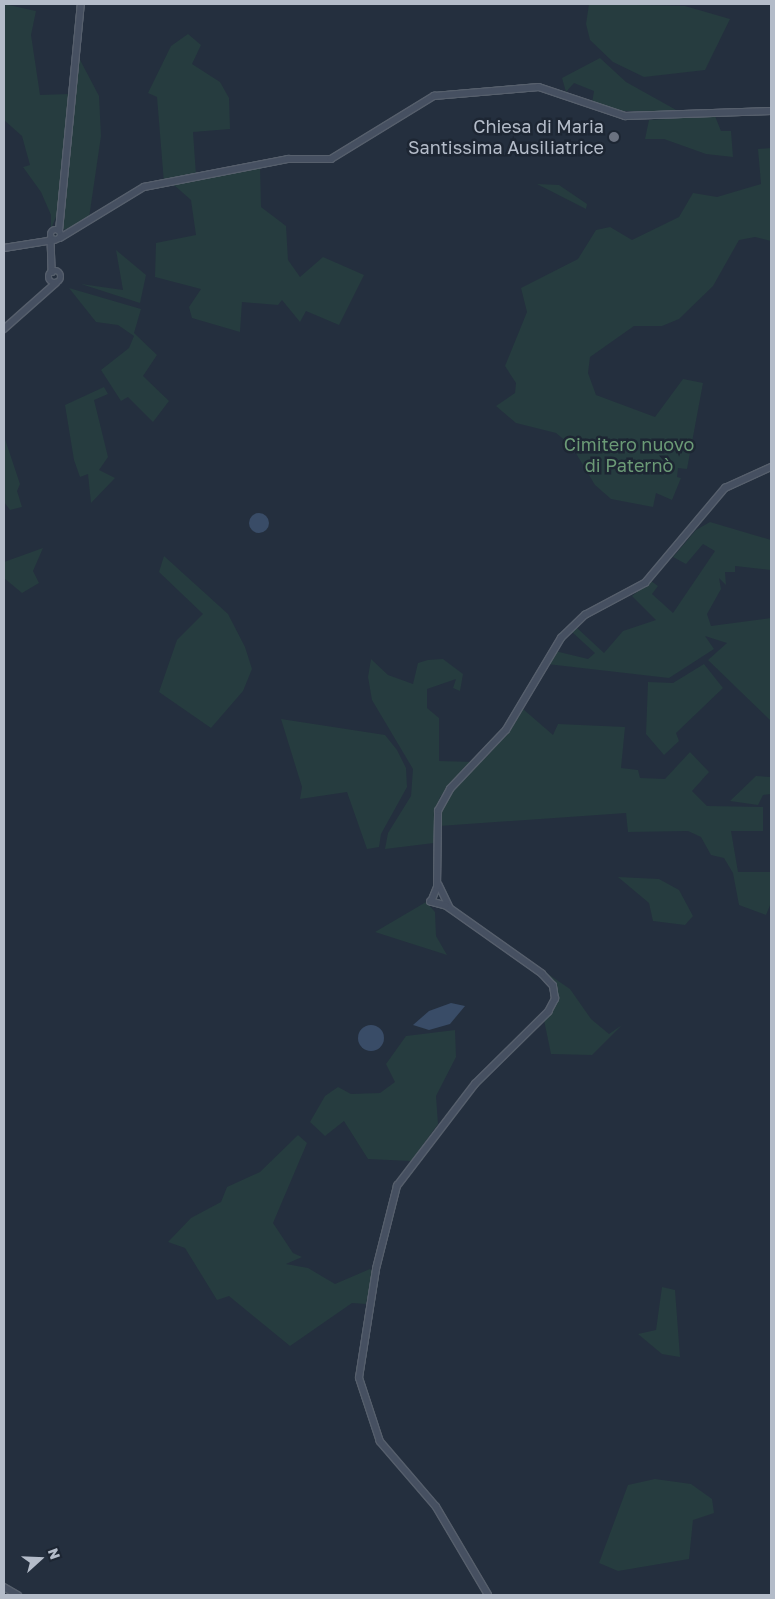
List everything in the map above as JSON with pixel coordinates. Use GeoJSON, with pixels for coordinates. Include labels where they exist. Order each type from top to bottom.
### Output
{"type":"FeatureCollection","features":[{"type":"Feature","properties":{"kind":"street"},"geometry":{"type":"LineString","coordinates":[[4,329],[60,279],[55,272],[55,235],[60,213],[81,4]]}},
{"type":"Feature","properties":{"kind":"street"},"geometry":{"type":"LineString","coordinates":[[4,248],[76,230],[118,200],[144,188],[288,159],[331,159],[434,96],[533,86],[557,92],[624,116],[771,111]]}},
{"type":"Feature","properties":{"kind":"street"},"geometry":{"type":"LineString","coordinates":[[44,293],[49,280],[55,272]]}},
{"type":"Feature","properties":{"kind":"street"},"geometry":{"type":"LineString","coordinates":[[49,280],[56,283]]}},
{"type":"Feature","properties":{"kind":"street"},"geometry":{"type":"LineString","coordinates":[[452,910],[443,896],[438,878],[436,823],[442,800],[506,730],[554,646],[586,615],[645,583],[725,488],[771,467]]}},
{"type":"Feature","properties":{"kind":"street"},"geometry":{"type":"LineString","coordinates":[[438,878],[431,902],[452,910],[546,977],[554,990],[554,1003],[486,1071],[397,1186],[386,1217],[359,1369],[364,1401],[380,1442],[436,1507],[488,1595]]}},
{"type":"Feature","properties":{"kind":"street"},"geometry":{"type":"LineString","coordinates":[[434,892],[443,896]]}},
{"type":"Feature","properties":{"kind":"street"},"geometry":{"type":"LineString","coordinates":[[440,904],[443,896]]}},
{"type":"Feature","properties":{"kind":"street"},"geometry":{"type":"LineString","coordinates":[[4,1587],[18,1595]]}},
{"type":"Feature","properties":{"kind":"green space"},"geometry":{"type":"Polygon","coordinates":[[[4,4],[36,11],[31,35],[40,95],[70,94],[58,212],[51,229],[51,215],[41,192],[23,167],[30,165],[22,136],[4,120],[4,4]]]}},
{"type":"Feature","properties":{"kind":"green space"},"geometry":{"type":"Polygon","coordinates":[[[589,4],[685,6],[730,19],[705,70],[644,77],[613,62],[590,40],[586,24],[589,4]]]}},
{"type":"Feature","properties":{"kind":"green space"},"geometry":{"type":"Polygon","coordinates":[[[188,34],[201,45],[192,64],[220,82],[229,98],[230,129],[193,132],[196,175],[164,183],[157,97],[148,93],[171,46],[188,34]]]}},
{"type":"Feature","properties":{"kind":"green space"},"geometry":{"type":"Polygon","coordinates":[[[78,56],[99,96],[101,136],[89,218],[65,230],[61,227],[78,56]]]}},
{"type":"Feature","properties":{"kind":"green space"},"geometry":{"type":"Polygon","coordinates":[[[600,58],[626,82],[678,111],[612,111],[592,103],[594,91],[574,83],[566,92],[562,78],[600,58]]]}},
{"type":"Feature","properties":{"kind":"green space"},"geometry":{"type":"Polygon","coordinates":[[[715,116],[721,131],[731,131],[733,157],[706,154],[664,139],[645,139],[649,120],[715,116]]]}},
{"type":"Feature","properties":{"kind":"green space","name":"Cimitero nuovo di Paternò"},"geometry":{"type":"Polygon","coordinates":[[[771,148],[771,241],[755,237],[739,240],[713,286],[679,319],[662,326],[634,326],[590,357],[588,373],[596,395],[655,417],[683,379],[703,383],[687,469],[678,468],[677,477],[681,478],[672,500],[656,493],[653,507],[611,499],[595,485],[571,445],[556,433],[516,423],[496,406],[515,393],[516,383],[505,366],[527,312],[521,288],[578,259],[596,230],[610,227],[632,240],[679,217],[693,193],[717,197],[761,184],[758,149],[771,148]]]}},
{"type":"Feature","properties":{"kind":"green space"},"geometry":{"type":"Polygon","coordinates":[[[260,167],[261,207],[286,226],[288,260],[300,277],[323,257],[364,275],[339,325],[306,311],[300,322],[282,300],[278,305],[242,302],[240,332],[192,318],[189,307],[201,289],[155,277],[156,243],[196,235],[191,200],[174,185],[260,167]]]}},
{"type":"Feature","properties":{"kind":"green space"},"geometry":{"type":"Polygon","coordinates":[[[537,184],[559,185],[587,204],[586,209],[537,184]]]}},
{"type":"Feature","properties":{"kind":"green space"},"geometry":{"type":"Polygon","coordinates":[[[116,250],[146,275],[140,303],[81,284],[123,290],[116,250]]]}},
{"type":"Feature","properties":{"kind":"green space"},"geometry":{"type":"Polygon","coordinates":[[[69,288],[141,309],[134,333],[157,355],[143,376],[169,401],[153,422],[128,397],[121,401],[101,370],[129,348],[134,336],[118,325],[96,322],[69,288]]]}},
{"type":"Feature","properties":{"kind":"green space"},"geometry":{"type":"Polygon","coordinates":[[[104,387],[108,394],[94,400],[108,457],[99,470],[115,478],[91,503],[88,474],[80,477],[74,460],[65,405],[104,387]]]}},
{"type":"Feature","properties":{"kind":"green space"},"geometry":{"type":"Polygon","coordinates":[[[4,436],[20,484],[17,491],[22,507],[10,510],[4,502],[4,436]]]}},
{"type":"Feature","properties":{"kind":"green space"},"geometry":{"type":"Polygon","coordinates":[[[710,522],[771,540],[771,570],[735,566],[735,572],[725,572],[726,585],[719,578],[721,589],[707,614],[711,626],[771,618],[771,721],[708,660],[727,643],[705,636],[714,649],[669,678],[547,664],[555,651],[588,659],[595,653],[572,632],[576,627],[604,653],[623,631],[656,620],[632,596],[651,581],[658,586],[652,594],[673,613],[715,551],[703,544],[686,564],[673,557],[696,530],[710,522]]]}},
{"type":"Feature","properties":{"kind":"green space"},"geometry":{"type":"Polygon","coordinates":[[[43,548],[33,571],[39,583],[22,593],[4,578],[4,562],[43,548]]]}},
{"type":"Feature","properties":{"kind":"green space"},"geometry":{"type":"Polygon","coordinates":[[[164,556],[228,614],[245,647],[252,669],[243,691],[211,728],[159,692],[177,640],[203,614],[159,572],[164,556]]]}},
{"type":"Feature","properties":{"kind":"green space"},"geometry":{"type":"Polygon","coordinates":[[[371,659],[388,675],[413,684],[418,663],[428,660],[443,659],[463,674],[460,691],[453,688],[456,679],[427,689],[427,708],[439,718],[439,761],[474,762],[440,797],[434,816],[434,843],[385,849],[388,833],[411,796],[413,769],[372,700],[368,677],[371,659]]]}},
{"type":"Feature","properties":{"kind":"green space"},"geometry":{"type":"Polygon","coordinates":[[[704,664],[723,688],[676,733],[679,741],[664,755],[646,734],[648,682],[673,683],[704,664]]]}},
{"type":"Feature","properties":{"kind":"green space"},"geometry":{"type":"Polygon","coordinates":[[[523,709],[553,735],[558,724],[625,727],[621,768],[638,770],[640,778],[665,779],[690,752],[709,772],[692,791],[707,806],[763,807],[763,831],[731,831],[738,872],[771,872],[771,903],[766,915],[739,905],[733,873],[724,858],[711,855],[701,837],[688,831],[628,832],[626,813],[439,826],[441,808],[452,790],[491,752],[523,709]]]}},
{"type":"Feature","properties":{"kind":"green space"},"geometry":{"type":"Polygon","coordinates":[[[281,719],[385,735],[397,750],[406,768],[407,787],[381,834],[379,847],[367,849],[347,792],[300,799],[302,787],[281,719]]]}},
{"type":"Feature","properties":{"kind":"green space"},"geometry":{"type":"Polygon","coordinates":[[[756,776],[771,777],[771,794],[763,795],[758,805],[730,801],[756,776]]]}},
{"type":"Feature","properties":{"kind":"green space"},"geometry":{"type":"Polygon","coordinates":[[[618,877],[659,879],[679,890],[693,916],[685,925],[653,921],[649,903],[618,877]]]}},
{"type":"Feature","properties":{"kind":"green space"},"geometry":{"type":"Polygon","coordinates":[[[426,902],[435,912],[436,936],[447,955],[375,932],[426,902]]]}},
{"type":"Feature","properties":{"kind":"green space"},"geometry":{"type":"Polygon","coordinates":[[[545,972],[570,989],[591,1019],[609,1034],[622,1025],[592,1055],[551,1054],[544,1020],[553,1010],[557,991],[545,972]]]}},
{"type":"Feature","properties":{"kind":"green space"},"geometry":{"type":"Polygon","coordinates":[[[455,1030],[456,1057],[436,1096],[438,1124],[411,1161],[368,1159],[344,1121],[325,1136],[310,1122],[325,1096],[338,1087],[351,1094],[380,1093],[395,1082],[386,1064],[406,1036],[455,1030]]]}},
{"type":"Feature","properties":{"kind":"green space"},"geometry":{"type":"Polygon","coordinates":[[[298,1135],[307,1143],[273,1223],[293,1253],[302,1257],[286,1264],[308,1268],[335,1284],[370,1269],[373,1272],[366,1304],[352,1303],[290,1346],[229,1296],[217,1300],[185,1248],[168,1242],[191,1218],[221,1202],[227,1187],[260,1172],[298,1135]]]}},
{"type":"Feature","properties":{"kind":"green space"},"geometry":{"type":"Polygon","coordinates":[[[662,1287],[675,1290],[680,1357],[662,1354],[638,1334],[656,1330],[662,1287]]]}},
{"type":"Feature","properties":{"kind":"green space"},"geometry":{"type":"Polygon","coordinates":[[[655,1479],[691,1484],[712,1499],[714,1513],[693,1520],[689,1559],[618,1571],[599,1563],[628,1485],[655,1479]]]}},
{"type":"Feature","properties":{"kind":"water"},"geometry":{"type":"Polygon","coordinates":[[[259,513],[266,516],[269,523],[266,530],[259,533],[252,530],[249,523],[252,516],[259,513]]]}},
{"type":"Feature","properties":{"kind":"water"},"geometry":{"type":"Polygon","coordinates":[[[451,1003],[465,1006],[450,1024],[429,1030],[413,1025],[429,1011],[451,1003]]]}},
{"type":"Feature","properties":{"kind":"water"},"geometry":{"type":"Polygon","coordinates":[[[371,1025],[380,1029],[384,1038],[380,1047],[371,1051],[362,1047],[358,1038],[362,1029],[371,1025]]]}},
{"type":"Feature","properties":{"kind":"place","name":"Chiesa di Maria Santissima Ausiliatrice"},"geometry":{"type":"Point","coordinates":[614,137]}}]}
